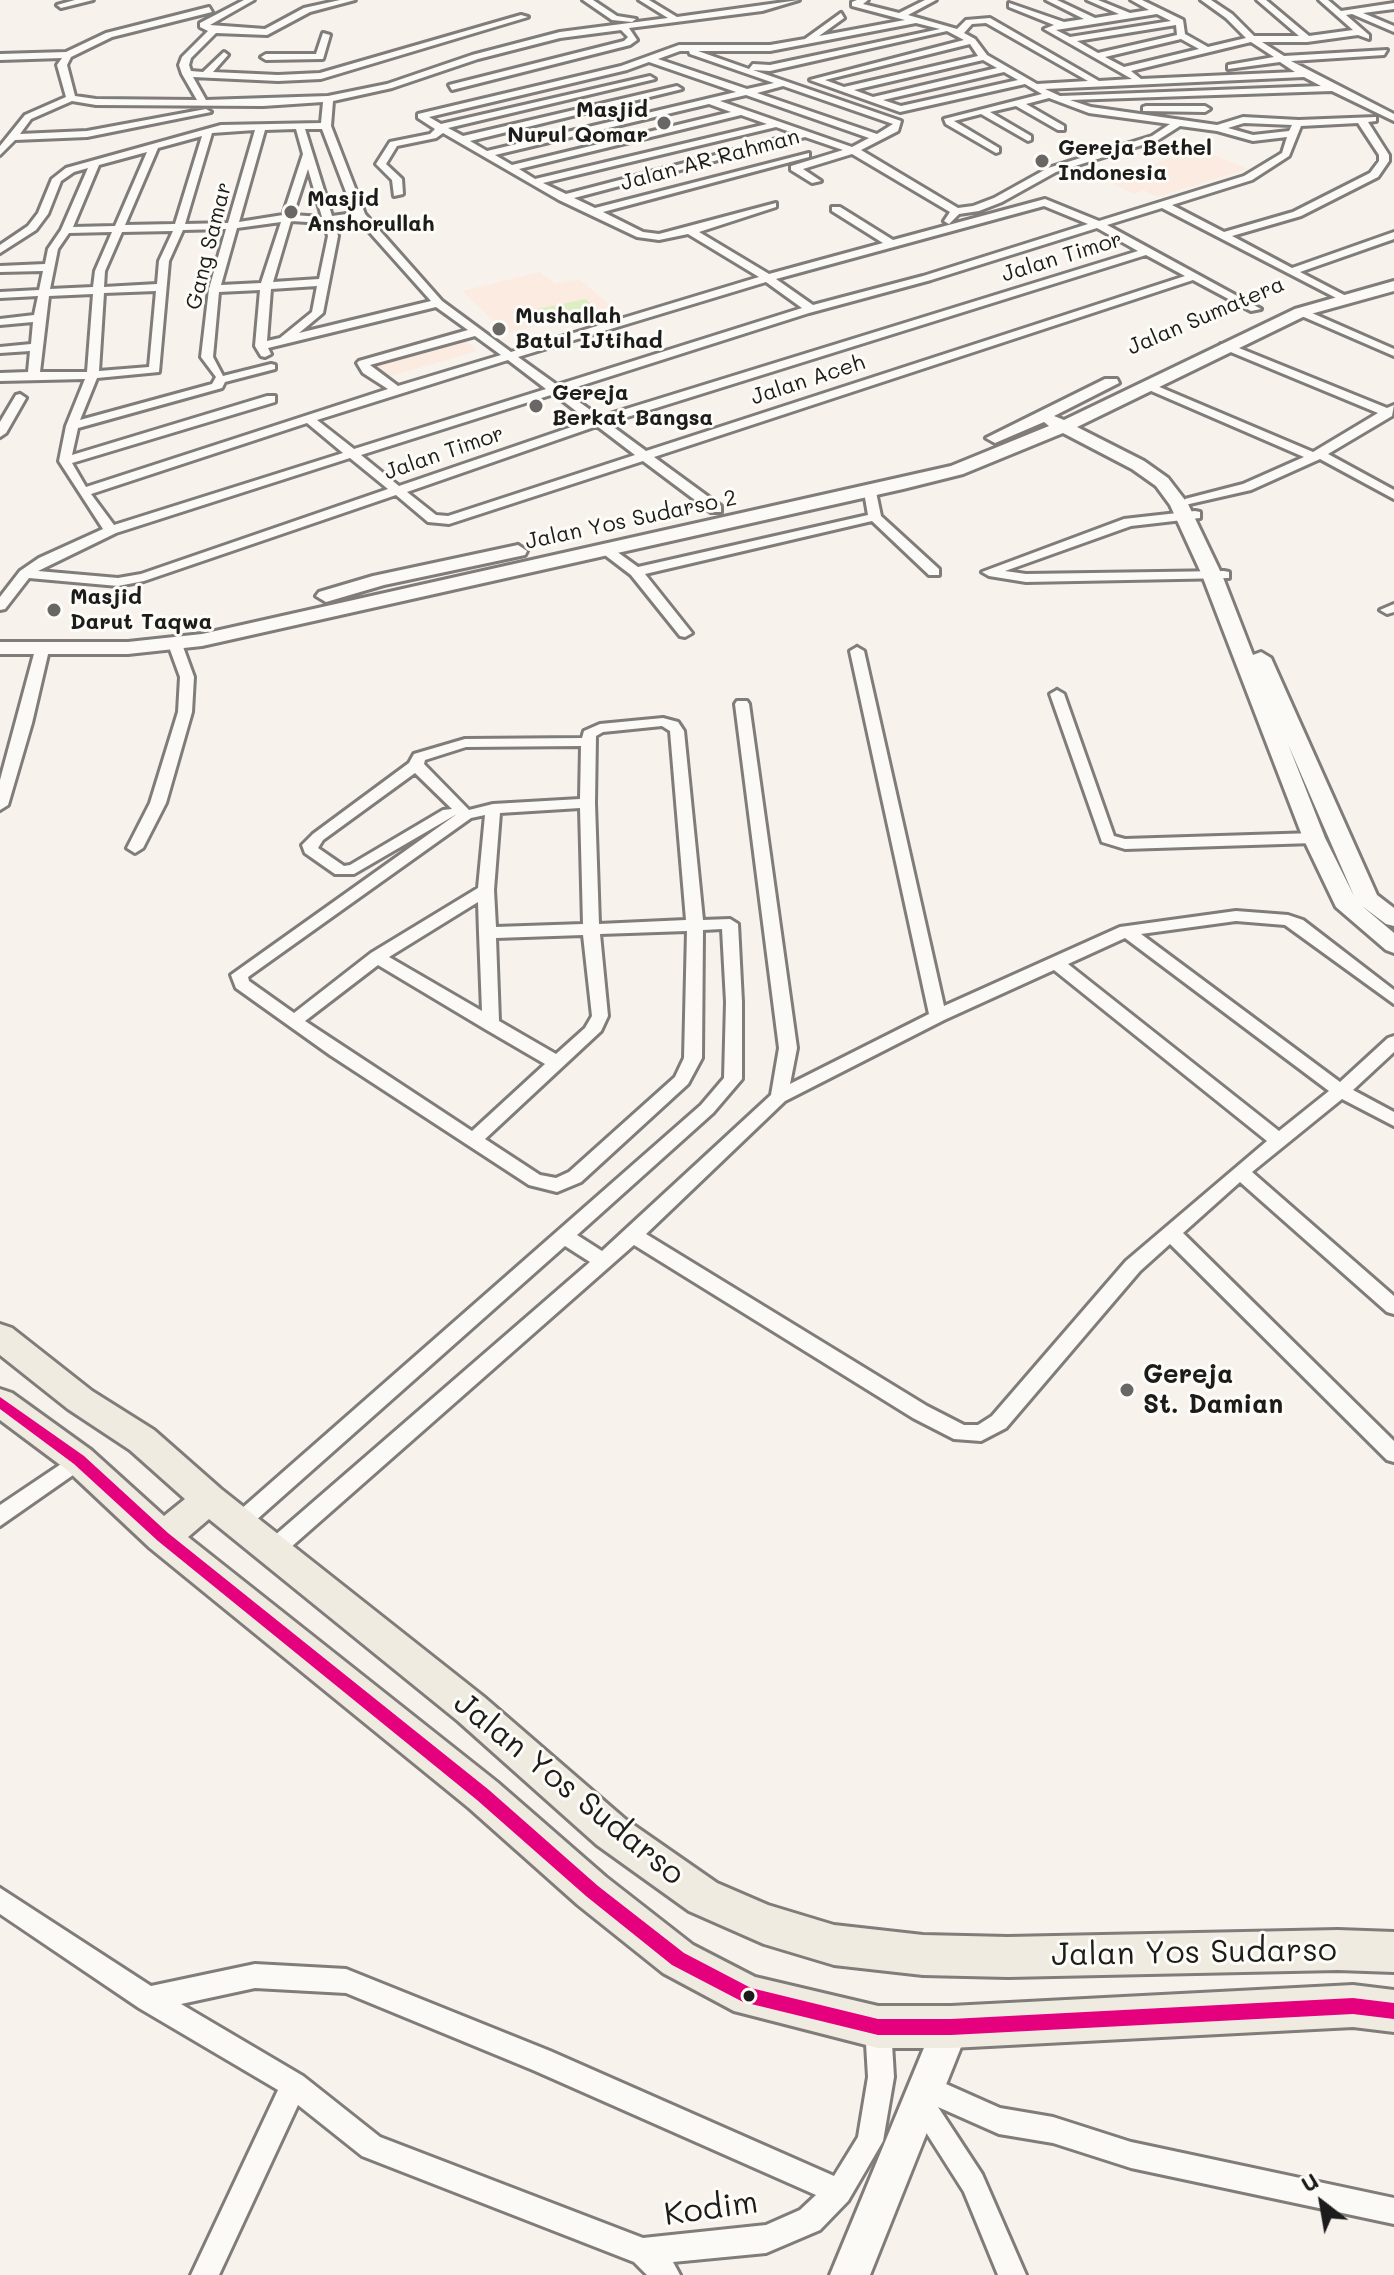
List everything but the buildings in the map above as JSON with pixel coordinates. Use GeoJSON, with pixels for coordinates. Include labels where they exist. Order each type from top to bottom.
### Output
{"type":"FeatureCollection","features":[{"type":"Feature","properties":{"kind":"main road","name":"Jalan Sumatera"},"geometry":{"type":"LineString","coordinates":[[1210,336],[1394,276]]}},
{"type":"Feature","properties":{"kind":"main road","name":"Jalan Sumatera"},"geometry":{"type":"LineString","coordinates":[[1058,418],[1138,375],[1225,346],[1338,295],[1394,286]]}},
{"type":"Feature","properties":{"kind":"main road","name":"Jalan Sumatera"},"geometry":{"type":"LineString","coordinates":[[1058,418],[1138,375]]}},
{"type":"Feature","properties":{"kind":"main road","name":"Jalan Yos Sudarso 2"},"geometry":{"type":"LineString","coordinates":[[202,640],[368,583],[870,492],[957,470],[1058,418]]}},
{"type":"Feature","properties":{"kind":"main road","name":"Jalan Yos Sudarso 2"},"geometry":{"type":"LineString","coordinates":[[0,648],[42,650],[202,640],[604,549],[620,537],[716,509],[938,460],[1058,418]]}},
{"type":"Feature","properties":{"kind":"main road"},"geometry":{"type":"LineString","coordinates":[[1058,418],[1136,453],[1170,479],[1190,511],[1367,899],[1394,919]]}},
{"type":"Feature","properties":{"kind":"main road"},"geometry":{"type":"LineString","coordinates":[[1218,575],[1314,838],[1348,907],[1394,945]]}},
{"type":"Feature","properties":{"kind":"main road","name":"Jalan Yos Sudarso"},"geometry":{"type":"LineString","coordinates":[[0,1337],[80,1400],[142,1440],[209,1499],[471,1709],[611,1832],[703,1897],[764,1924],[834,1945],[923,1955],[1039,1957],[1394,1952]]}},
{"type":"Feature","properties":{"kind":"main road"},"geometry":{"type":"LineString","coordinates":[[37,1428],[80,1400]]}},
{"type":"Feature","properties":{"kind":"main road","name":"Jalan Yos Sudarso"},"geometry":{"type":"LineString","coordinates":[[0,1402],[79,1460],[163,1537],[483,1795],[592,1891],[678,1959],[749,1996],[878,2027],[951,2027],[1353,2006],[1394,2011]]}},
{"type":"Feature","properties":{"kind":"main road"},"geometry":{"type":"LineString","coordinates":[[163,1537],[209,1499]]}},
{"type":"Feature","properties":{"kind":"main road"},"geometry":{"type":"LineString","coordinates":[[850,2275],[951,2027]]}},
{"type":"Feature","properties":{"kind":"street"},"geometry":{"type":"LineString","coordinates":[[61,5],[89,0]]}},
{"type":"Feature","properties":{"kind":"street"},"geometry":{"type":"LineString","coordinates":[[203,25],[250,0]]}},
{"type":"Feature","properties":{"kind":"street"},"geometry":{"type":"LineString","coordinates":[[173,18],[214,30],[267,32],[307,10],[349,0]]}},
{"type":"Feature","properties":{"kind":"street"},"geometry":{"type":"LineString","coordinates":[[587,0],[618,19],[717,13],[762,8],[795,0]]}},
{"type":"Feature","properties":{"kind":"street"},"geometry":{"type":"LineString","coordinates":[[643,0],[670,17]]}},
{"type":"Feature","properties":{"kind":"street"},"geometry":{"type":"LineString","coordinates":[[749,0],[762,8]]}},
{"type":"Feature","properties":{"kind":"street"},"geometry":{"type":"LineString","coordinates":[[842,0],[860,2],[898,17],[954,32],[1059,96],[1335,88]]}},
{"type":"Feature","properties":{"kind":"street"},"geometry":{"type":"LineString","coordinates":[[898,17],[932,0]]}},
{"type":"Feature","properties":{"kind":"street"},"geometry":{"type":"LineString","coordinates":[[1050,0],[1095,21]]}},
{"type":"Feature","properties":{"kind":"street"},"geometry":{"type":"LineString","coordinates":[[1091,0],[1128,15]]}},
{"type":"Feature","properties":{"kind":"street"},"geometry":{"type":"LineString","coordinates":[[1137,0],[1180,22]]}},
{"type":"Feature","properties":{"kind":"street"},"geometry":{"type":"LineString","coordinates":[[1205,0],[1280,59],[1393,117]]}},
{"type":"Feature","properties":{"kind":"street"},"geometry":{"type":"LineString","coordinates":[[1261,0],[1307,39]]}},
{"type":"Feature","properties":{"kind":"street"},"geometry":{"type":"LineString","coordinates":[[1323,0],[1394,59]]}},
{"type":"Feature","properties":{"kind":"street"},"geometry":{"type":"LineString","coordinates":[[1384,0],[1394,5]]}},
{"type":"Feature","properties":{"kind":"street"},"geometry":{"type":"LineString","coordinates":[[0,57],[68,55],[109,35],[173,18],[212,3],[226,13]]}},
{"type":"Feature","properties":{"kind":"street"},"geometry":{"type":"LineString","coordinates":[[1005,5],[1063,25]]}},
{"type":"Feature","properties":{"kind":"street"},"geometry":{"type":"LineString","coordinates":[[1342,13],[1394,5]]}},
{"type":"Feature","properties":{"kind":"street"},"geometry":{"type":"LineString","coordinates":[[707,6],[717,13]]}},
{"type":"Feature","properties":{"kind":"street"},"geometry":{"type":"LineString","coordinates":[[1139,79],[1048,29],[1161,11]]}},
{"type":"Feature","properties":{"kind":"street"},"geometry":{"type":"LineString","coordinates":[[1355,13],[1394,29]]}},
{"type":"Feature","properties":{"kind":"street"},"geometry":{"type":"LineString","coordinates":[[803,43],[841,16]]}},
{"type":"Feature","properties":{"kind":"street"},"geometry":{"type":"LineString","coordinates":[[737,48],[738,60],[763,69],[954,32],[969,22],[988,16],[1095,81]]}},
{"type":"Feature","properties":{"kind":"street"},"geometry":{"type":"LineString","coordinates":[[187,74],[254,78],[321,76],[422,44],[524,17]]}},
{"type":"Feature","properties":{"kind":"street"},"geometry":{"type":"LineString","coordinates":[[0,152],[36,112],[71,98],[96,102],[328,99],[407,80],[535,41],[670,17]]}},
{"type":"Feature","properties":{"kind":"street"},"geometry":{"type":"LineString","coordinates":[[772,205],[690,231],[666,237],[646,237],[563,198],[422,115],[624,68],[679,48],[770,48],[913,21]]}},
{"type":"Feature","properties":{"kind":"street"},"geometry":{"type":"LineString","coordinates":[[1180,22],[1182,36]]}},
{"type":"Feature","properties":{"kind":"street"},"geometry":{"type":"LineString","coordinates":[[1070,40],[1180,22]]}},
{"type":"Feature","properties":{"kind":"street"},"geometry":{"type":"LineString","coordinates":[[452,87],[633,40],[621,25]]}},
{"type":"Feature","properties":{"kind":"street"},"geometry":{"type":"LineString","coordinates":[[203,102],[184,65],[187,57],[214,30]]}},
{"type":"Feature","properties":{"kind":"street"},"geometry":{"type":"LineString","coordinates":[[1122,70],[1252,39],[1307,39],[1360,32]]}},
{"type":"Feature","properties":{"kind":"street"},"geometry":{"type":"LineString","coordinates":[[266,57],[320,57],[326,35]]}},
{"type":"Feature","properties":{"kind":"street"},"geometry":{"type":"LineString","coordinates":[[1096,56],[1182,36],[1207,50]]}},
{"type":"Feature","properties":{"kind":"street"},"geometry":{"type":"LineString","coordinates":[[254,78],[275,43]]}},
{"type":"Feature","properties":{"kind":"street"},"geometry":{"type":"LineString","coordinates":[[973,44],[984,57],[1050,95],[1089,110],[1213,128],[1253,138],[1296,128],[1393,117]]}},
{"type":"Feature","properties":{"kind":"street"},"geometry":{"type":"LineString","coordinates":[[973,44],[815,80],[891,108],[907,109],[1027,81]]}},
{"type":"Feature","properties":{"kind":"street"},"geometry":{"type":"LineString","coordinates":[[679,48],[899,125],[851,151],[795,168],[816,181]]}},
{"type":"Feature","properties":{"kind":"street"},"geometry":{"type":"LineString","coordinates":[[1162,79],[1280,59],[1384,52]]}},
{"type":"Feature","properties":{"kind":"street"},"geometry":{"type":"LineString","coordinates":[[68,55],[62,65],[71,98]]}},
{"type":"Feature","properties":{"kind":"street"},"geometry":{"type":"LineString","coordinates":[[205,75],[224,55]]}},
{"type":"Feature","properties":{"kind":"street"},"geometry":{"type":"LineString","coordinates":[[842,90],[984,57]]}},
{"type":"Feature","properties":{"kind":"street"},"geometry":{"type":"LineString","coordinates":[[650,59],[876,137]]}},
{"type":"Feature","properties":{"kind":"street"},"geometry":{"type":"LineString","coordinates":[[367,63],[381,69]]}},
{"type":"Feature","properties":{"kind":"street"},"geometry":{"type":"LineString","coordinates":[[624,68],[875,160],[956,211],[975,209],[998,200],[1052,170],[1155,138],[1178,123]]}},
{"type":"Feature","properties":{"kind":"street"},"geometry":{"type":"LineString","coordinates":[[872,100],[1006,69]]}},
{"type":"Feature","properties":{"kind":"street"},"geometry":{"type":"LineString","coordinates":[[394,74],[407,80]]}},
{"type":"Feature","properties":{"kind":"street"},"geometry":{"type":"LineString","coordinates":[[1040,86],[1139,79],[1305,74]]}},
{"type":"Feature","properties":{"kind":"street"},"geometry":{"type":"LineString","coordinates":[[398,194],[397,179],[381,164],[393,144],[433,136],[441,128],[650,79]]}},
{"type":"Feature","properties":{"kind":"street"},"geometry":{"type":"LineString","coordinates":[[486,154],[786,83]]}},
{"type":"Feature","properties":{"kind":"street"},"geometry":{"type":"LineString","coordinates":[[543,86],[669,148],[717,179]]}},
{"type":"Feature","properties":{"kind":"street"},"geometry":{"type":"LineString","coordinates":[[464,139],[677,89]]}},
{"type":"Feature","properties":{"kind":"street"},"geometry":{"type":"LineString","coordinates":[[1195,93],[1213,128]]}},
{"type":"Feature","properties":{"kind":"street"},"geometry":{"type":"LineString","coordinates":[[996,150],[948,120],[1050,95]]}},
{"type":"Feature","properties":{"kind":"street"},"geometry":{"type":"LineString","coordinates":[[1085,97],[1095,108],[1102,110],[1205,109]]}},
{"type":"Feature","properties":{"kind":"street"},"geometry":{"type":"LineString","coordinates":[[328,99],[322,118],[360,215],[438,303],[716,509]]}},
{"type":"Feature","properties":{"kind":"street"},"geometry":{"type":"LineString","coordinates":[[1016,102],[1061,128]]}},
{"type":"Feature","properties":{"kind":"street"},"geometry":{"type":"LineString","coordinates":[[982,111],[1028,138]]}},
{"type":"Feature","properties":{"kind":"street"},"geometry":{"type":"LineString","coordinates":[[12,137],[95,133],[200,112],[296,113]]}},
{"type":"Feature","properties":{"kind":"street"},"geometry":{"type":"LineString","coordinates":[[511,168],[741,112]]}},
{"type":"Feature","properties":{"kind":"street"},"geometry":{"type":"LineString","coordinates":[[0,250],[21,238],[37,222],[59,176],[208,132],[261,126],[300,127],[322,118]]}},
{"type":"Feature","properties":{"kind":"street"},"geometry":{"type":"LineString","coordinates":[[1213,128],[1243,120],[1296,128]]}},
{"type":"Feature","properties":{"kind":"street"},"geometry":{"type":"LineString","coordinates":[[1226,235],[1297,214],[1374,175],[1384,161],[1384,155],[1362,121]]}},
{"type":"Feature","properties":{"kind":"street"},"geometry":{"type":"LineString","coordinates":[[534,182],[774,125]]}},
{"type":"Feature","properties":{"kind":"street","name":"Gang Samar"},"geometry":{"type":"LineString","coordinates":[[218,374],[207,357],[214,289],[261,126]]}},
{"type":"Feature","properties":{"kind":"street"},"geometry":{"type":"LineString","coordinates":[[284,340],[317,313],[333,236],[300,127]]}},
{"type":"Feature","properties":{"kind":"street"},"geometry":{"type":"LineString","coordinates":[[0,606],[25,574],[44,561],[102,536],[812,310],[927,278],[1248,178],[1286,154],[1296,128]]}},
{"type":"Feature","properties":{"kind":"street"},"geometry":{"type":"LineString","coordinates":[[164,384],[161,287],[164,261],[179,228],[208,132]]}},
{"type":"Feature","properties":{"kind":"street"},"geometry":{"type":"LineString","coordinates":[[563,198],[803,135]]}},
{"type":"Feature","properties":{"kind":"street","name":"Jalan AR Rahman"},"geometry":{"type":"LineString","coordinates":[[593,212],[837,146]]}},
{"type":"Feature","properties":{"kind":"street"},"geometry":{"type":"LineString","coordinates":[[102,536],[83,492],[65,461],[72,426],[93,374],[100,271],[154,147]]}},
{"type":"Feature","properties":{"kind":"street"},"geometry":{"type":"LineString","coordinates":[[0,377],[93,374],[164,384],[218,386],[219,380],[272,369],[261,346],[266,286],[307,155]]}},
{"type":"Feature","properties":{"kind":"street"},"geometry":{"type":"LineString","coordinates":[[34,375],[39,318],[53,249],[66,230],[95,163]]}},
{"type":"Feature","properties":{"kind":"street"},"geometry":{"type":"LineString","coordinates":[[83,492],[397,390],[768,278],[1045,202],[1062,212],[1097,224],[1255,309]]}},
{"type":"Feature","properties":{"kind":"street"},"geometry":{"type":"LineString","coordinates":[[1164,205],[1338,295]]}},
{"type":"Feature","properties":{"kind":"street"},"geometry":{"type":"LineString","coordinates":[[836,209],[893,245]]}},
{"type":"Feature","properties":{"kind":"street"},"geometry":{"type":"LineString","coordinates":[[943,230],[956,211]]}},
{"type":"Feature","properties":{"kind":"street"},"geometry":{"type":"LineString","coordinates":[[66,230],[232,226],[287,218],[327,220],[360,215]]}},
{"type":"Feature","properties":{"kind":"street"},"geometry":{"type":"LineString","coordinates":[[690,231],[768,278],[812,310]]}},
{"type":"Feature","properties":{"kind":"street"},"geometry":{"type":"LineString","coordinates":[[1293,271],[1394,235]]}},
{"type":"Feature","properties":{"kind":"street","name":"Jalan Timor"},"geometry":{"type":"LineString","coordinates":[[25,574],[131,580],[598,422],[1148,251]]}},
{"type":"Feature","properties":{"kind":"street"},"geometry":{"type":"LineString","coordinates":[[0,269],[51,267]]}},
{"type":"Feature","properties":{"kind":"street","name":"Jalan Aceh"},"geometry":{"type":"LineString","coordinates":[[309,419],[433,519],[449,520],[1194,276]]}},
{"type":"Feature","properties":{"kind":"street"},"geometry":{"type":"LineString","coordinates":[[214,289],[323,282]]}},
{"type":"Feature","properties":{"kind":"street"},"geometry":{"type":"LineString","coordinates":[[0,295],[161,287]]}},
{"type":"Feature","properties":{"kind":"street"},"geometry":{"type":"LineString","coordinates":[[261,346],[438,303]]}},
{"type":"Feature","properties":{"kind":"street"},"geometry":{"type":"LineString","coordinates":[[1301,312],[1394,353]]}},
{"type":"Feature","properties":{"kind":"street"},"geometry":{"type":"LineString","coordinates":[[0,322],[39,318]]}},
{"type":"Feature","properties":{"kind":"street"},"geometry":{"type":"LineString","coordinates":[[397,390],[367,371],[363,363],[475,332]]}},
{"type":"Feature","properties":{"kind":"street"},"geometry":{"type":"LineString","coordinates":[[1225,346],[1391,411]]}},
{"type":"Feature","properties":{"kind":"street"},"geometry":{"type":"LineString","coordinates":[[0,350],[38,347]]}},
{"type":"Feature","properties":{"kind":"street"},"geometry":{"type":"LineString","coordinates":[[1138,375],[1317,456],[1394,495]]}},
{"type":"Feature","properties":{"kind":"street"},"geometry":{"type":"LineString","coordinates":[[72,426],[164,384]]}},
{"type":"Feature","properties":{"kind":"street"},"geometry":{"type":"LineString","coordinates":[[0,433],[20,398]]}},
{"type":"Feature","properties":{"kind":"street"},"geometry":{"type":"LineString","coordinates":[[65,461],[271,399]]}},
{"type":"Feature","properties":{"kind":"street"},"geometry":{"type":"LineString","coordinates":[[1218,575],[1026,578],[989,572],[1129,522],[1190,511],[1317,456],[1391,411]]}},
{"type":"Feature","properties":{"kind":"street"},"geometry":{"type":"LineString","coordinates":[[870,492],[875,517],[934,572]]}},
{"type":"Feature","properties":{"kind":"street"},"geometry":{"type":"LineString","coordinates":[[636,572],[875,517]]}},
{"type":"Feature","properties":{"kind":"street"},"geometry":{"type":"LineString","coordinates":[[604,549],[636,572],[685,633]]}},
{"type":"Feature","properties":{"kind":"street"},"geometry":{"type":"LineString","coordinates":[[135,848],[158,803],[185,712],[187,677],[175,644]]}},
{"type":"Feature","properties":{"kind":"street"},"geometry":{"type":"LineString","coordinates":[[0,805],[25,723],[42,650]]}},
{"type":"Feature","properties":{"kind":"street"},"geometry":{"type":"LineString","coordinates":[[857,651],[938,1016]]}},
{"type":"Feature","properties":{"kind":"street"},"geometry":{"type":"LineString","coordinates":[[1057,694],[1107,839],[1125,844],[1314,838]]}},
{"type":"Feature","properties":{"kind":"street"},"geometry":{"type":"LineString","coordinates":[[742,704],[788,1048],[779,1097]]}},
{"type":"Feature","properties":{"kind":"street"},"geometry":{"type":"LineString","coordinates":[[462,811],[239,975],[242,984],[294,1021],[535,1180],[557,1185],[575,1177],[658,1104],[682,1080],[693,1058],[695,925],[677,731],[673,725],[663,722],[600,728],[589,734],[587,803],[591,930],[600,1016],[592,1031],[474,1139]]}},
{"type":"Feature","properties":{"kind":"street"},"geometry":{"type":"LineString","coordinates":[[587,742],[465,743],[419,757],[416,765],[310,845],[311,850],[341,871],[354,869],[462,811],[587,803]]}},
{"type":"Feature","properties":{"kind":"street"},"geometry":{"type":"LineString","coordinates":[[416,765],[462,811]]}},
{"type":"Feature","properties":{"kind":"street"},"geometry":{"type":"LineString","coordinates":[[491,1025],[486,890],[493,809]]}},
{"type":"Feature","properties":{"kind":"street"},"geometry":{"type":"LineString","coordinates":[[294,1021],[377,957],[486,890]]}},
{"type":"Feature","properties":{"kind":"street"},"geometry":{"type":"LineString","coordinates":[[274,1549],[604,1261],[779,1097],[938,1016],[1126,931],[1236,916],[1288,920],[1394,998]]}},
{"type":"Feature","properties":{"kind":"street"},"geometry":{"type":"LineString","coordinates":[[239,1523],[707,1109],[733,1079],[734,1002],[730,924],[487,933]]}},
{"type":"Feature","properties":{"kind":"street"},"geometry":{"type":"LineString","coordinates":[[1126,931],[1341,1091],[1394,1120]]}},
{"type":"Feature","properties":{"kind":"street"},"geometry":{"type":"LineString","coordinates":[[377,957],[557,1063]]}},
{"type":"Feature","properties":{"kind":"street"},"geometry":{"type":"LineString","coordinates":[[1055,962],[1279,1141]]}},
{"type":"Feature","properties":{"kind":"street"},"geometry":{"type":"LineString","coordinates":[[633,1235],[920,1412],[961,1433],[981,1433],[999,1422],[1133,1266],[1240,1172],[1341,1091],[1394,1042]]}},
{"type":"Feature","properties":{"kind":"street"},"geometry":{"type":"LineString","coordinates":[[1240,1172],[1394,1307]]}},
{"type":"Feature","properties":{"kind":"street"},"geometry":{"type":"LineString","coordinates":[[1171,1233],[1394,1454]]}},
{"type":"Feature","properties":{"kind":"street"},"geometry":{"type":"LineString","coordinates":[[563,1236],[604,1261]]}},
{"type":"Feature","properties":{"kind":"street"},"geometry":{"type":"LineString","coordinates":[[0,1517],[79,1460]]}},
{"type":"Feature","properties":{"kind":"street"},"geometry":{"type":"LineString","coordinates":[[0,1900],[148,1999],[294,2085],[371,2147],[643,2252],[666,2275]]}},
{"type":"Feature","properties":{"kind":"street"},"geometry":{"type":"LineString","coordinates":[[148,1999],[255,1976],[346,1981],[541,2060],[839,2192]]}},
{"type":"Feature","properties":{"kind":"street","name":"Kodim"},"geometry":{"type":"LineString","coordinates":[[643,2252],[766,2239],[810,2220],[839,2192],[870,2141],[881,2077],[878,2027]]}},
{"type":"Feature","properties":{"kind":"street"},"geometry":{"type":"LineString","coordinates":[[205,2275],[294,2085]]}},
{"type":"Feature","properties":{"kind":"street"},"geometry":{"type":"LineString","coordinates":[[924,2096],[999,2121],[1053,2130],[1131,2155],[1394,2211]]}},
{"type":"Feature","properties":{"kind":"street"},"geometry":{"type":"LineString","coordinates":[[924,2096],[973,2183],[1012,2275]]}},
{"type":"Feature","properties":{"kind":"shaded area"},"geometry":{"type":"Polygon","coordinates":[[[1191,152],[1210,153],[1247,169],[1157,197],[1144,190],[1134,194],[1113,184],[1120,181],[1113,176],[1191,152]]]}},
{"type":"Feature","properties":{"kind":"shaded area"},"geometry":{"type":"Polygon","coordinates":[[[540,272],[555,284],[579,279],[612,307],[507,333],[462,291],[540,272]]]}},
{"type":"Feature","properties":{"kind":"shaded area"},"geometry":{"type":"Polygon","coordinates":[[[466,340],[477,351],[387,377],[376,364],[466,340]]]}},
{"type":"Feature","properties":{"kind":"green space"},"geometry":{"type":"Polygon","coordinates":[[[586,299],[594,310],[535,324],[523,312],[586,299]]]}},
{"type":"Feature","properties":{"kind":"transit line"},"geometry":{"type":"LineString","coordinates":[[0,1402],[79,1460],[163,1537],[483,1795],[592,1891],[678,1959],[749,1996],[878,2027],[951,2027],[1353,2006],[1394,2011]]}},
{"type":"Feature","properties":{"kind":"place","name":"Masjid Nurul Qomar"},"geometry":{"type":"Point","coordinates":[664,123]}},
{"type":"Feature","properties":{"kind":"place","name":"Gereja Bethel Indonesia"},"geometry":{"type":"Point","coordinates":[1042,161]}},
{"type":"Feature","properties":{"kind":"place","name":"Masjid Anshorullah"},"geometry":{"type":"Point","coordinates":[291,212]}},
{"type":"Feature","properties":{"kind":"place","name":"Mushallah Batul IJtihad"},"geometry":{"type":"Point","coordinates":[499,329]}},
{"type":"Feature","properties":{"kind":"place","name":"Gereja Berkat Bangsa"},"geometry":{"type":"Point","coordinates":[536,406]}},
{"type":"Feature","properties":{"kind":"place","name":"Masjid Darut Taqwa"},"geometry":{"type":"Point","coordinates":[54,610]}},
{"type":"Feature","properties":{"kind":"place","name":"Gereja St. Damian"},"geometry":{"type":"Point","coordinates":[1127,1390]}}]}
